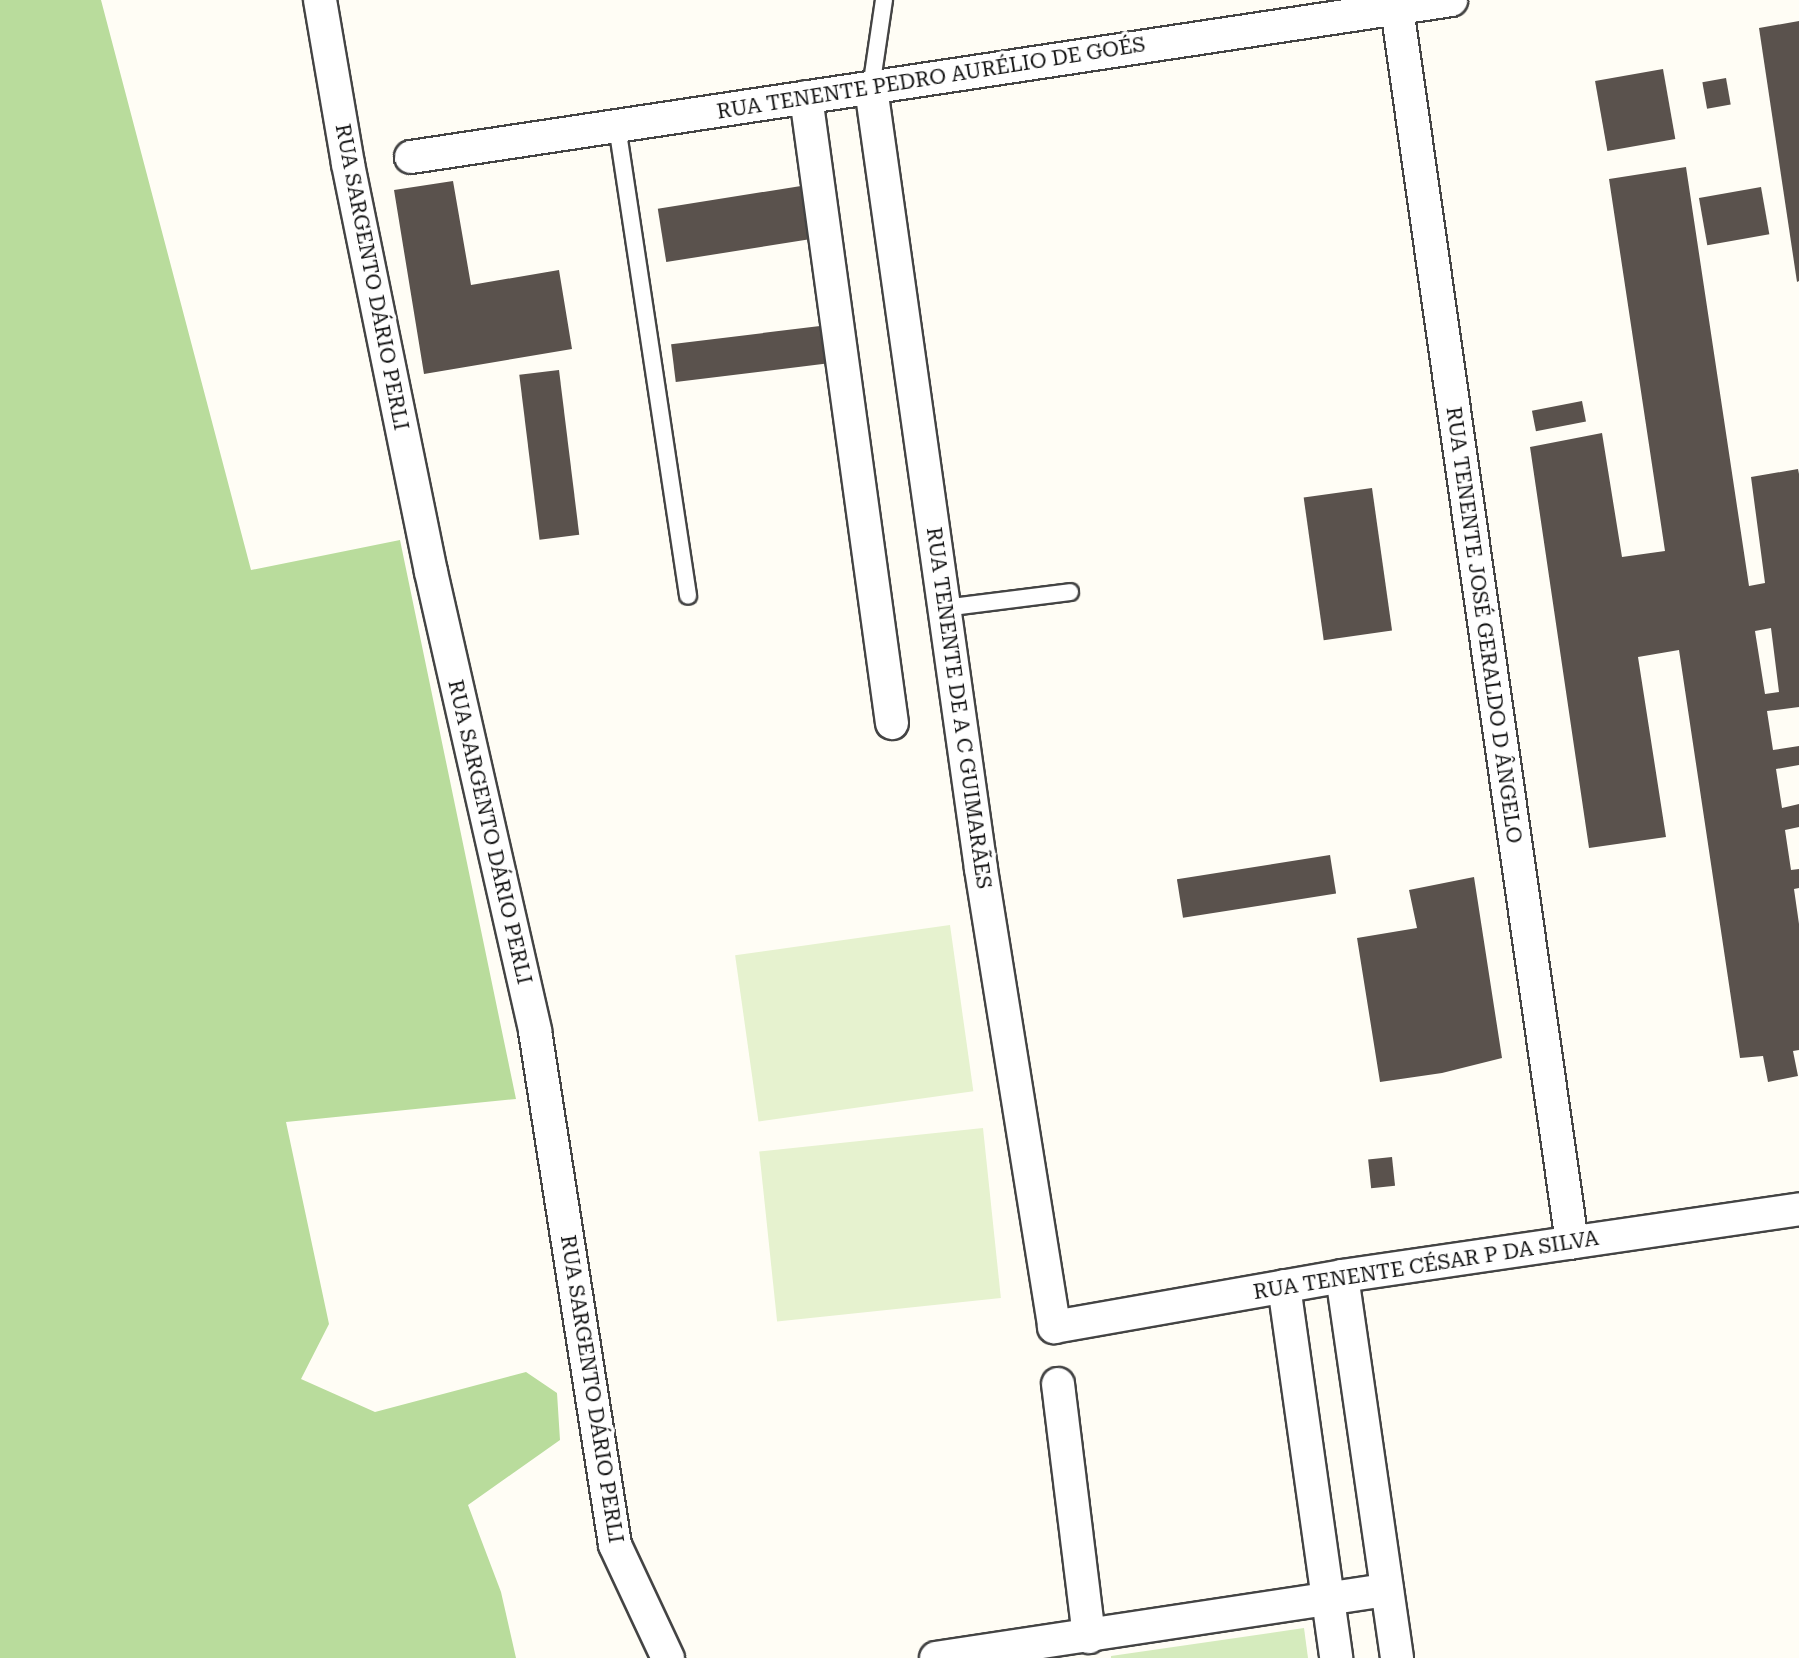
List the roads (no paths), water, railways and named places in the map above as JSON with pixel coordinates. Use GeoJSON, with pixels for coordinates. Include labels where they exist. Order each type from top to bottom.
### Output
{"type":"FeatureCollection","features":[{"type":"Feature","properties":{"kind":"street","name":"RUA SARGENTO DÁRIO PERLI"},"geometry":{"type":"LineString","coordinates":[[320,0],[348,164],[431,572],[535,1031],[615,1545],[668,1658]]}},
{"type":"Feature","properties":{"kind":"street","name":"RUA TENENTE PEDRO AURÉLIO DE GOÉS"},"geometry":{"type":"LineString","coordinates":[[411,157],[1451,0]]}},
{"type":"Feature","properties":{"kind":"street","name":"RUA TENENTE JOSÉ GERALDO D ÂNGELO"},"geometry":{"type":"LineString","coordinates":[[1397,8],[1572,1242]]}},
{"type":"Feature","properties":{"kind":"street","name":"RUA TENENTE DE A C GUIMARÃES"},"geometry":{"type":"LineString","coordinates":[[871,88],[981,869],[1054,1327]]}},
{"type":"Feature","properties":{"kind":"street"},"geometry":{"type":"LineString","coordinates":[[806,97],[892,723]]}},
{"type":"Feature","properties":{"kind":"street","name":"RUA TENENTE CÉSAR P DA SILVA"},"geometry":{"type":"LineString","coordinates":[[1054,1327],[1342,1276],[1799,1209]]}},
{"type":"Feature","properties":{"kind":"street"},"geometry":{"type":"LineString","coordinates":[[1342,1276],[1397,1658]]}},
{"type":"Feature","properties":{"kind":"street"},"geometry":{"type":"LineString","coordinates":[[1284,1286],[1336,1658]]}},
{"type":"Feature","properties":{"kind":"street"},"geometry":{"type":"LineString","coordinates":[[1058,1384],[1089,1637]]}},
{"type":"Feature","properties":{"kind":"street"},"geometry":{"type":"LineString","coordinates":[[936,1658],[1387,1590]]}},
{"type":"Feature","properties":{"kind":"lane"},"geometry":{"type":"LineString","coordinates":[[871,88],[884,0]]}},
{"type":"Feature","properties":{"kind":"lane"},"geometry":{"type":"LineString","coordinates":[[617,126],[688,596]]}},
{"type":"Feature","properties":{"kind":"lane"},"geometry":{"type":"LineString","coordinates":[[944,608],[1070,592]]}}]}
